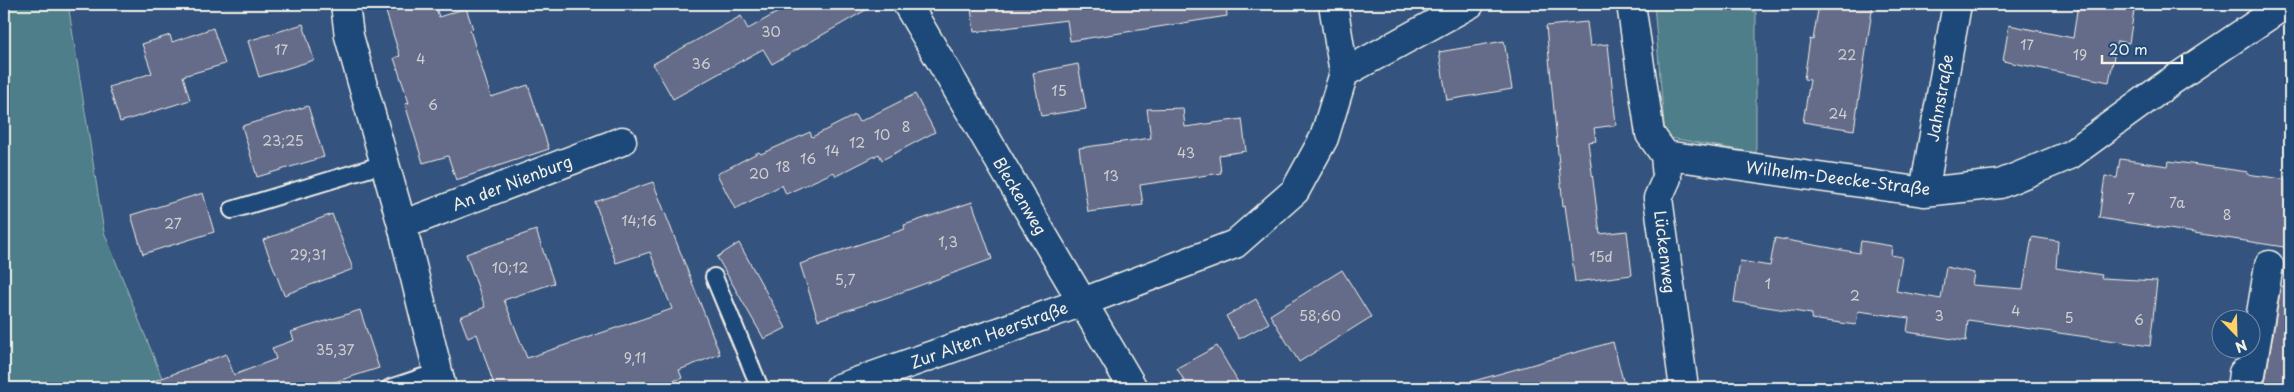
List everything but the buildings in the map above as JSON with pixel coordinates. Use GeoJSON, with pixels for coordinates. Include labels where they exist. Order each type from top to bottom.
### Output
{"type":"FeatureCollection","features":[{"type":"Feature","properties":{"kind":"street"},"geometry":{"type":"LineString","coordinates":[[345,4],[349,36],[402,225],[440,380]]}},
{"type":"Feature","properties":{"kind":"street","name":"Bleckenweg"},"geometry":{"type":"LineString","coordinates":[[907,4],[1133,388]]}},
{"type":"Feature","properties":{"kind":"street"},"geometry":{"type":"LineString","coordinates":[[1333,4],[1344,73],[1470,4]]}},
{"type":"Feature","properties":{"kind":"street"},"geometry":{"type":"LineString","coordinates":[[1630,4],[1650,134],[1665,155]]}},
{"type":"Feature","properties":{"kind":"street","name":"Jahnstraße"},"geometry":{"type":"LineString","coordinates":[[1924,192],[1957,4]]}},
{"type":"Feature","properties":{"kind":"street","name":"Wilhelm-Deecke-Straße"},"geometry":{"type":"LineString","coordinates":[[1665,155],[1924,192],[2000,184],[2070,155],[2170,82],[2283,6]]}},
{"type":"Feature","properties":{"kind":"street","name":"Zur Alten Heerstraße"},"geometry":{"type":"LineString","coordinates":[[839,388],[1083,302],[1235,244],[1295,191],[1324,138],[1344,73]]}},
{"type":"Feature","properties":{"kind":"street","name":"An der Nienburg"},"geometry":{"type":"LineString","coordinates":[[402,225],[622,141]]}},
{"type":"Feature","properties":{"kind":"street","name":"Lückenweg"},"geometry":{"type":"LineString","coordinates":[[1665,155],[1667,178],[1658,198],[1684,388]]}},
{"type":"Feature","properties":{"kind":"street"},"geometry":{"type":"LineString","coordinates":[[2241,388],[2244,373],[2251,374],[2269,265]]}},
{"type":"Feature","properties":{"kind":"lane"},"geometry":{"type":"LineString","coordinates":[[232,210],[384,164]]}},
{"type":"Feature","properties":{"kind":"lane"},"geometry":{"type":"LineString","coordinates":[[714,277],[760,388]]}},
{"type":"Feature","properties":{"kind":"lane"},"geometry":{"type":"LineString","coordinates":[[390,388],[440,380]]}},
{"type":"Feature","properties":{"kind":"green space"},"geometry":{"type":"Polygon","coordinates":[[[4,4],[68,4],[104,232],[166,388],[4,388],[4,4]]]}},
{"type":"Feature","properties":{"kind":"green space"},"geometry":{"type":"Polygon","coordinates":[[[1654,4],[1704,4],[1756,12],[1756,153],[1665,137],[1654,4]]]}}]}
